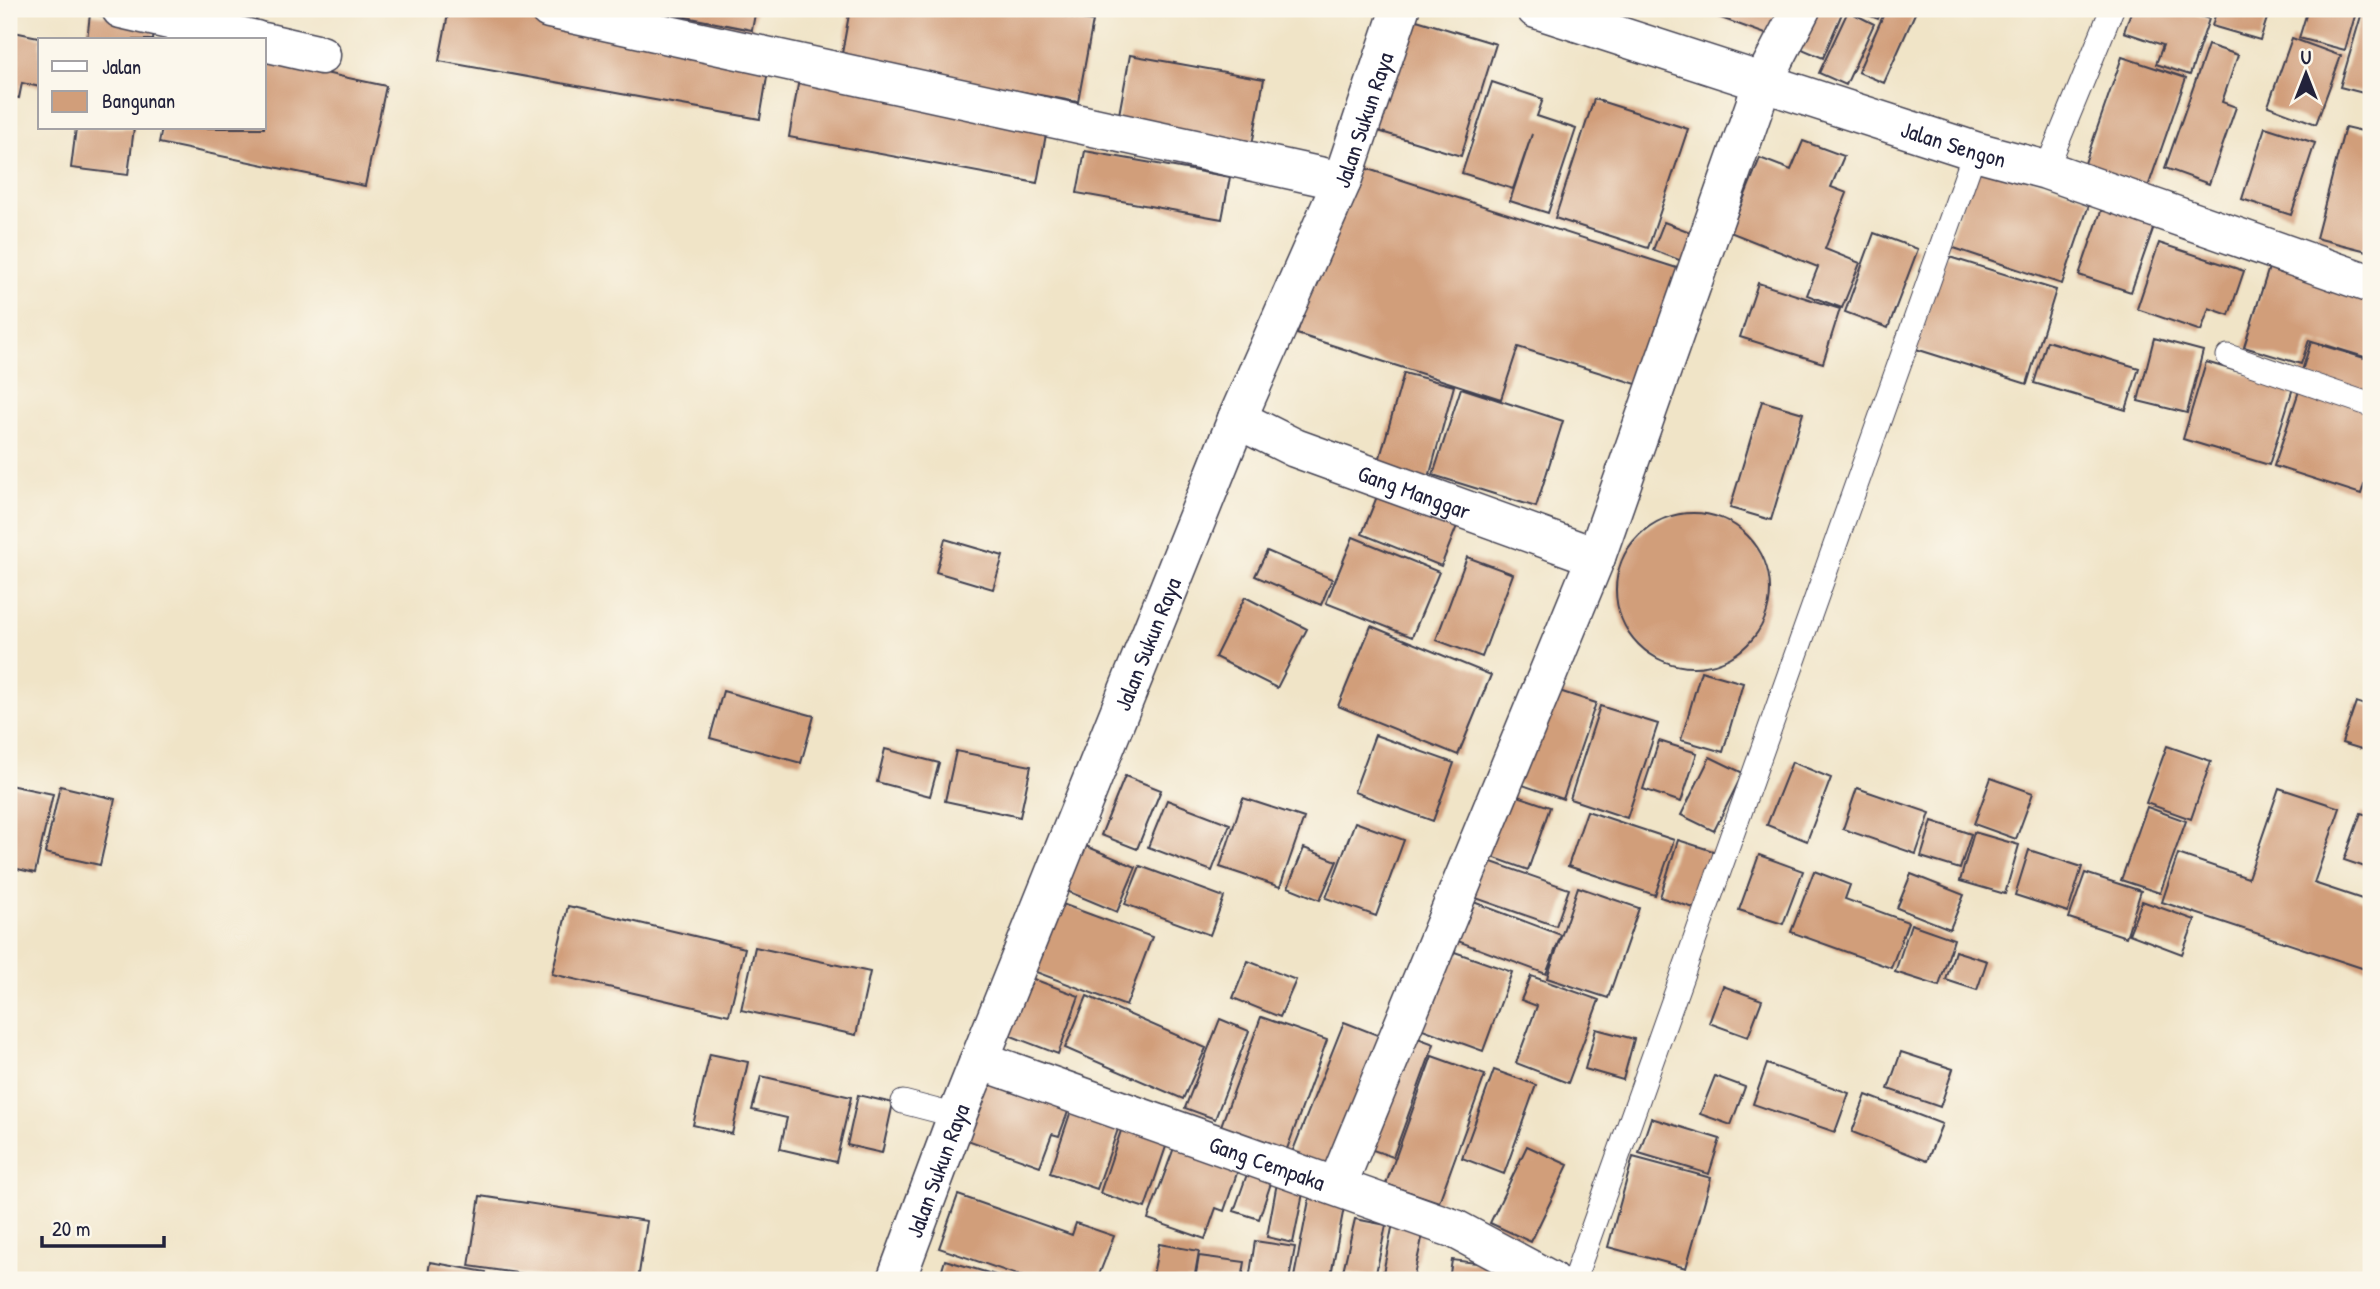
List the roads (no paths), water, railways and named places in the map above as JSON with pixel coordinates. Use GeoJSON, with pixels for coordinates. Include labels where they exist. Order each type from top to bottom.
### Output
{"type":"FeatureCollection","features":[{"type":"Feature","properties":{"kind":"street"},"geometry":{"type":"LineString","coordinates":[[121,9],[247,38]]}},
{"type":"Feature","properties":{"kind":"street"},"geometry":{"type":"LineString","coordinates":[[549,9],[1342,181]]}},
{"type":"Feature","properties":{"kind":"street","name":"Jalan Sukun Raya"},"geometry":{"type":"LineString","coordinates":[[896,1280],[979,1060],[1237,419],[1342,181],[1400,9]]}},
{"type":"Feature","properties":{"kind":"street","name":"Jalan Sengon"},"geometry":{"type":"LineString","coordinates":[[1536,9],[1975,151],[2046,170],[2371,284]]}},
{"type":"Feature","properties":{"kind":"street"},"geometry":{"type":"LineString","coordinates":[[1337,1186],[1596,557],[1763,82],[1801,9]]}},
{"type":"Feature","properties":{"kind":"street"},"geometry":{"type":"LineString","coordinates":[[266,42],[321,55]]}},
{"type":"Feature","properties":{"kind":"street","name":"Gang Manggar"},"geometry":{"type":"LineString","coordinates":[[1237,419],[1295,448],[1596,557]]}},
{"type":"Feature","properties":{"kind":"street","name":"Gang Cempaka"},"geometry":{"type":"LineString","coordinates":[[979,1060],[1455,1229],[1550,1280]]}},
{"type":"Feature","properties":{"kind":"lane"},"geometry":{"type":"LineString","coordinates":[[2046,170],[2112,9]]}},
{"type":"Feature","properties":{"kind":"lane"},"geometry":{"type":"LineString","coordinates":[[1574,1280],[1975,151]]}},
{"type":"Feature","properties":{"kind":"lane"},"geometry":{"type":"LineString","coordinates":[[2228,356],[2371,405]]}},
{"type":"Feature","properties":{"kind":"lane"},"geometry":{"type":"LineString","coordinates":[[903,1102],[957,1116]]}}]}
